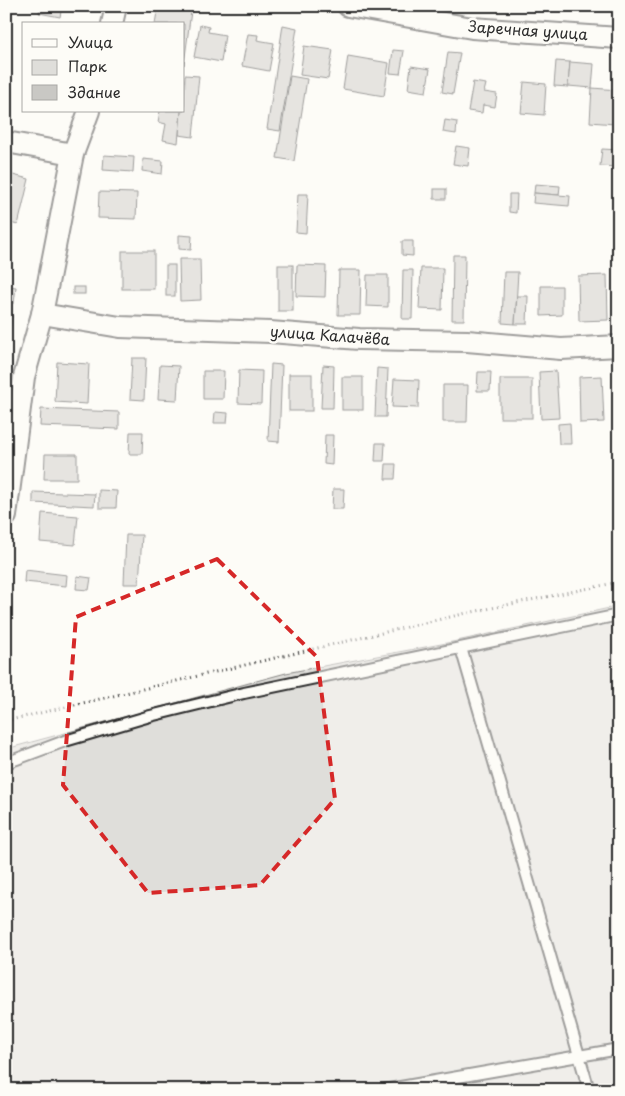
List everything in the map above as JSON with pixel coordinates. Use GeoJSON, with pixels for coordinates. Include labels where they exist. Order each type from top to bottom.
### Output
{"type":"FeatureCollection","features":[{"type":"Feature","properties":{"kind":"street"},"geometry":{"type":"LineString","coordinates":[[112,22],[116,6]]}},
{"type":"Feature","properties":{"kind":"street","name":"Заречная улица"},"geometry":{"type":"LineString","coordinates":[[348,6],[472,28],[619,38]]}},
{"type":"Feature","properties":{"kind":"street"},"geometry":{"type":"LineString","coordinates":[[6,516],[15,376],[42,314],[73,154],[89,112]]}},
{"type":"Feature","properties":{"kind":"street"},"geometry":{"type":"LineString","coordinates":[[6,142],[73,154]]}},
{"type":"Feature","properties":{"kind":"street","name":"улица Калачёва"},"geometry":{"type":"LineString","coordinates":[[42,314],[120,327],[270,332],[359,340],[467,341],[561,349],[619,346]]}},
{"type":"Feature","properties":{"kind":"lane"},"geometry":{"type":"LineString","coordinates":[[6,763],[65,741],[150,716],[244,693],[619,615]]}},
{"type":"Feature","properties":{"kind":"lane"},"geometry":{"type":"LineString","coordinates":[[461,648],[589,1090]]}},
{"type":"Feature","properties":{"kind":"lane"},"geometry":{"type":"LineString","coordinates":[[384,1090],[619,1049]]}},
{"type":"Feature","properties":{"kind":"path"},"geometry":{"type":"LineString","coordinates":[[6,720],[467,613],[619,582]]}},
{"type":"Feature","properties":{"kind":"highlighted area"},"geometry":{"type":"Polygon","coordinates":[[[217,559],[317,657],[335,799],[260,885],[148,893],[63,785],[76,617],[217,559]]]}},
{"type":"Feature","properties":{"kind":"green space"},"geometry":{"type":"Polygon","coordinates":[[[619,606],[619,1090],[6,1090],[6,749],[286,673],[452,642],[619,606]]]}},
{"type":"Feature","properties":{"kind":"building"},"geometry":{"type":"Polygon","coordinates":[[[40,6],[62,6],[60,17],[39,13],[40,6]]]}},
{"type":"Feature","properties":{"kind":"building"},"geometry":{"type":"Polygon","coordinates":[[[158,6],[191,11],[185,57],[185,22],[155,22],[158,6]]]}},
{"type":"Feature","properties":{"kind":"building"},"geometry":{"type":"Polygon","coordinates":[[[543,6],[567,6],[566,11],[543,10],[543,6]]]}},
{"type":"Feature","properties":{"kind":"building"},"geometry":{"type":"Polygon","coordinates":[[[567,6],[578,6],[577,12],[566,11],[567,6]]]}},
{"type":"Feature","properties":{"kind":"building"},"geometry":{"type":"Polygon","coordinates":[[[200,25],[209,27],[208,32],[225,35],[221,62],[194,57],[200,25]]]}},
{"type":"Feature","properties":{"kind":"building"},"geometry":{"type":"Polygon","coordinates":[[[283,25],[297,28],[280,131],[267,129],[283,25]]]}},
{"type":"Feature","properties":{"kind":"building"},"geometry":{"type":"Polygon","coordinates":[[[248,34],[258,35],[257,40],[274,43],[269,71],[242,66],[248,34]]]}},
{"type":"Feature","properties":{"kind":"building"},"geometry":{"type":"Polygon","coordinates":[[[304,46],[333,50],[328,79],[300,75],[304,46]]]}},
{"type":"Feature","properties":{"kind":"building"},"geometry":{"type":"Polygon","coordinates":[[[393,50],[404,51],[400,74],[390,73],[393,50]]]}},
{"type":"Feature","properties":{"kind":"building"},"geometry":{"type":"Polygon","coordinates":[[[448,52],[460,53],[453,94],[442,92],[448,52]]]}},
{"type":"Feature","properties":{"kind":"building"},"geometry":{"type":"Polygon","coordinates":[[[348,56],[389,63],[384,96],[343,89],[348,56]]]}},
{"type":"Feature","properties":{"kind":"building"},"geometry":{"type":"Polygon","coordinates":[[[556,61],[570,62],[568,87],[554,86],[556,61]]]}},
{"type":"Feature","properties":{"kind":"building"},"geometry":{"type":"Polygon","coordinates":[[[570,62],[594,64],[592,88],[568,86],[570,62]]]}},
{"type":"Feature","properties":{"kind":"building"},"geometry":{"type":"Polygon","coordinates":[[[411,66],[430,69],[426,92],[408,89],[411,66]]]}},
{"type":"Feature","properties":{"kind":"building"},"geometry":{"type":"Polygon","coordinates":[[[185,75],[199,76],[193,137],[179,135],[181,112],[185,112],[185,75]]]}},
{"type":"Feature","properties":{"kind":"building"},"geometry":{"type":"Polygon","coordinates":[[[290,76],[307,79],[294,161],[277,158],[290,76]]]}},
{"type":"Feature","properties":{"kind":"building"},"geometry":{"type":"Polygon","coordinates":[[[473,82],[486,84],[484,92],[497,94],[495,107],[483,105],[482,113],[468,111],[473,82]]]}},
{"type":"Feature","properties":{"kind":"building"},"geometry":{"type":"Polygon","coordinates":[[[524,82],[546,84],[544,115],[521,113],[524,82]]]}},
{"type":"Feature","properties":{"kind":"building"},"geometry":{"type":"Polygon","coordinates":[[[592,88],[618,90],[615,124],[590,122],[592,88]]]}},
{"type":"Feature","properties":{"kind":"building"},"geometry":{"type":"Polygon","coordinates":[[[160,112],[181,112],[178,143],[163,140],[166,124],[158,122],[160,112]]]}},
{"type":"Feature","properties":{"kind":"building"},"geometry":{"type":"Polygon","coordinates":[[[445,120],[457,122],[456,134],[443,132],[445,120]]]}},
{"type":"Feature","properties":{"kind":"building"},"geometry":{"type":"Polygon","coordinates":[[[456,146],[470,148],[468,166],[453,164],[456,146]]]}},
{"type":"Feature","properties":{"kind":"building"},"geometry":{"type":"Polygon","coordinates":[[[602,149],[619,150],[619,167],[600,166],[602,149]]]}},
{"type":"Feature","properties":{"kind":"building"},"geometry":{"type":"Polygon","coordinates":[[[104,155],[134,157],[133,172],[103,170],[104,155]]]}},
{"type":"Feature","properties":{"kind":"building"},"geometry":{"type":"Polygon","coordinates":[[[143,159],[163,161],[162,174],[142,171],[143,159]]]}},
{"type":"Feature","properties":{"kind":"building"},"geometry":{"type":"Polygon","coordinates":[[[9,174],[29,179],[18,225],[6,222],[6,186],[9,174]]]}},
{"type":"Feature","properties":{"kind":"building"},"geometry":{"type":"Polygon","coordinates":[[[535,184],[560,186],[559,195],[534,193],[535,184]]]}},
{"type":"Feature","properties":{"kind":"building"},"geometry":{"type":"Polygon","coordinates":[[[434,189],[446,189],[446,199],[434,199],[434,189]]]}},
{"type":"Feature","properties":{"kind":"building"},"geometry":{"type":"Polygon","coordinates":[[[99,192],[137,193],[136,219],[98,218],[99,192]]]}},
{"type":"Feature","properties":{"kind":"building"},"geometry":{"type":"Polygon","coordinates":[[[534,193],[570,196],[569,206],[533,203],[534,193]]]}},
{"type":"Feature","properties":{"kind":"building"},"geometry":{"type":"Polygon","coordinates":[[[298,194],[308,194],[306,233],[296,232],[298,194]]]}},
{"type":"Feature","properties":{"kind":"building"},"geometry":{"type":"Polygon","coordinates":[[[509,194],[517,194],[516,213],[509,212],[509,194]]]}},
{"type":"Feature","properties":{"kind":"building"},"geometry":{"type":"Polygon","coordinates":[[[179,235],[192,236],[191,250],[179,249],[179,235]]]}},
{"type":"Feature","properties":{"kind":"building"},"geometry":{"type":"Polygon","coordinates":[[[402,241],[413,241],[413,256],[402,255],[402,241]]]}},
{"type":"Feature","properties":{"kind":"building"},"geometry":{"type":"Polygon","coordinates":[[[122,251],[154,251],[154,289],[122,289],[122,251]]]}},
{"type":"Feature","properties":{"kind":"building"},"geometry":{"type":"Polygon","coordinates":[[[453,255],[465,255],[464,320],[452,320],[453,255]]]}},
{"type":"Feature","properties":{"kind":"building"},"geometry":{"type":"Polygon","coordinates":[[[179,259],[200,259],[201,300],[180,301],[179,259]]]}},
{"type":"Feature","properties":{"kind":"building"},"geometry":{"type":"Polygon","coordinates":[[[166,265],[175,265],[175,296],[166,296],[166,265]]]}},
{"type":"Feature","properties":{"kind":"building"},"geometry":{"type":"Polygon","coordinates":[[[278,265],[293,265],[293,311],[278,311],[278,265]]]}},
{"type":"Feature","properties":{"kind":"building"},"geometry":{"type":"Polygon","coordinates":[[[297,265],[326,266],[325,297],[296,296],[297,265]]]}},
{"type":"Feature","properties":{"kind":"building"},"geometry":{"type":"Polygon","coordinates":[[[421,268],[443,268],[442,310],[419,309],[421,268]]]}},
{"type":"Feature","properties":{"kind":"building"},"geometry":{"type":"Polygon","coordinates":[[[339,270],[361,270],[360,315],[338,315],[339,270]]]}},
{"type":"Feature","properties":{"kind":"building"},"geometry":{"type":"Polygon","coordinates":[[[403,270],[413,270],[412,319],[402,319],[403,270]]]}},
{"type":"Feature","properties":{"kind":"building"},"geometry":{"type":"Polygon","coordinates":[[[504,272],[518,272],[515,324],[502,323],[504,272]]]}},
{"type":"Feature","properties":{"kind":"building"},"geometry":{"type":"Polygon","coordinates":[[[367,275],[388,275],[388,307],[366,306],[367,275]]]}},
{"type":"Feature","properties":{"kind":"building"},"geometry":{"type":"Polygon","coordinates":[[[607,275],[608,320],[579,321],[578,276],[607,275]]]}},
{"type":"Feature","properties":{"kind":"building"},"geometry":{"type":"Polygon","coordinates":[[[8,286],[16,287],[14,303],[6,302],[8,286]]]}},
{"type":"Feature","properties":{"kind":"building"},"geometry":{"type":"Polygon","coordinates":[[[541,286],[562,286],[562,315],[541,316],[541,286]]]}},
{"type":"Feature","properties":{"kind":"building"},"geometry":{"type":"Polygon","coordinates":[[[73,287],[85,287],[85,294],[73,294],[73,287]]]}},
{"type":"Feature","properties":{"kind":"building"},"geometry":{"type":"Polygon","coordinates":[[[517,296],[528,296],[527,324],[515,324],[517,296]]]}},
{"type":"Feature","properties":{"kind":"building"},"geometry":{"type":"Polygon","coordinates":[[[6,315],[12,316],[8,350],[6,350],[6,315]]]}},
{"type":"Feature","properties":{"kind":"building"},"geometry":{"type":"Polygon","coordinates":[[[132,358],[146,358],[144,400],[130,399],[132,358]]]}},
{"type":"Feature","properties":{"kind":"building"},"geometry":{"type":"Polygon","coordinates":[[[57,362],[89,364],[87,404],[55,402],[57,362]]]}},
{"type":"Feature","properties":{"kind":"building"},"geometry":{"type":"Polygon","coordinates":[[[271,364],[282,365],[279,442],[268,441],[271,364]]]}},
{"type":"Feature","properties":{"kind":"building"},"geometry":{"type":"Polygon","coordinates":[[[160,365],[179,366],[177,400],[158,399],[160,365]]]}},
{"type":"Feature","properties":{"kind":"building"},"geometry":{"type":"Polygon","coordinates":[[[323,365],[334,366],[333,408],[321,408],[323,365]]]}},
{"type":"Feature","properties":{"kind":"building"},"geometry":{"type":"Polygon","coordinates":[[[377,368],[388,369],[386,417],[375,417],[377,368]]]}},
{"type":"Feature","properties":{"kind":"building"},"geometry":{"type":"Polygon","coordinates":[[[239,370],[262,371],[261,404],[238,403],[239,370]]]}},
{"type":"Feature","properties":{"kind":"building"},"geometry":{"type":"Polygon","coordinates":[[[203,371],[224,371],[223,399],[203,399],[203,371]]]}},
{"type":"Feature","properties":{"kind":"building"},"geometry":{"type":"Polygon","coordinates":[[[556,371],[559,418],[541,419],[539,372],[556,371]]]}},
{"type":"Feature","properties":{"kind":"building"},"geometry":{"type":"Polygon","coordinates":[[[478,372],[491,372],[490,391],[477,391],[478,372]]]}},
{"type":"Feature","properties":{"kind":"building"},"geometry":{"type":"Polygon","coordinates":[[[289,374],[312,374],[312,411],[289,411],[289,374]]]}},
{"type":"Feature","properties":{"kind":"building"},"geometry":{"type":"Polygon","coordinates":[[[602,376],[604,422],[580,423],[579,377],[602,376]]]}},
{"type":"Feature","properties":{"kind":"building"},"geometry":{"type":"Polygon","coordinates":[[[342,377],[363,377],[363,410],[342,410],[342,377]]]}},
{"type":"Feature","properties":{"kind":"building"},"geometry":{"type":"Polygon","coordinates":[[[394,379],[419,380],[418,408],[392,407],[394,379]]]}},
{"type":"Feature","properties":{"kind":"building"},"geometry":{"type":"Polygon","coordinates":[[[500,379],[532,379],[532,418],[500,418],[500,379]]]}},
{"type":"Feature","properties":{"kind":"building"},"geometry":{"type":"Polygon","coordinates":[[[443,385],[468,385],[467,422],[443,422],[443,385]]]}},
{"type":"Feature","properties":{"kind":"building"},"geometry":{"type":"Polygon","coordinates":[[[41,409],[119,412],[119,429],[40,426],[41,409]]]}},
{"type":"Feature","properties":{"kind":"building"},"geometry":{"type":"Polygon","coordinates":[[[215,412],[228,413],[227,423],[214,423],[215,412]]]}},
{"type":"Feature","properties":{"kind":"building"},"geometry":{"type":"Polygon","coordinates":[[[570,423],[571,444],[559,444],[558,424],[570,423]]]}},
{"type":"Feature","properties":{"kind":"building"},"geometry":{"type":"Polygon","coordinates":[[[130,432],[143,432],[142,454],[129,454],[130,432]]]}},
{"type":"Feature","properties":{"kind":"building"},"geometry":{"type":"Polygon","coordinates":[[[325,435],[333,435],[332,465],[324,464],[325,435]]]}},
{"type":"Feature","properties":{"kind":"building"},"geometry":{"type":"Polygon","coordinates":[[[376,443],[385,443],[384,461],[375,461],[376,443]]]}},
{"type":"Feature","properties":{"kind":"building"},"geometry":{"type":"Polygon","coordinates":[[[45,454],[77,454],[77,479],[44,479],[45,454]]]}},
{"type":"Feature","properties":{"kind":"building"},"geometry":{"type":"Polygon","coordinates":[[[386,464],[396,464],[395,479],[385,479],[386,464]]]}},
{"type":"Feature","properties":{"kind":"building"},"geometry":{"type":"Polygon","coordinates":[[[333,489],[344,489],[343,509],[332,509],[333,489]]]}},
{"type":"Feature","properties":{"kind":"building"},"geometry":{"type":"Polygon","coordinates":[[[99,490],[117,491],[116,508],[99,508],[99,490]]]}},
{"type":"Feature","properties":{"kind":"building"},"geometry":{"type":"Polygon","coordinates":[[[33,492],[95,494],[94,506],[33,503],[33,492]]]}},
{"type":"Feature","properties":{"kind":"building"},"geometry":{"type":"Polygon","coordinates":[[[42,513],[78,516],[75,545],[40,542],[42,513]]]}},
{"type":"Feature","properties":{"kind":"building"},"geometry":{"type":"Polygon","coordinates":[[[126,535],[142,535],[139,584],[124,584],[126,535]]]}},
{"type":"Feature","properties":{"kind":"building"},"geometry":{"type":"Polygon","coordinates":[[[25,570],[67,575],[66,586],[24,582],[25,570]]]}},
{"type":"Feature","properties":{"kind":"building"},"geometry":{"type":"Polygon","coordinates":[[[77,576],[91,578],[89,590],[76,589],[77,576]]]}}]}
